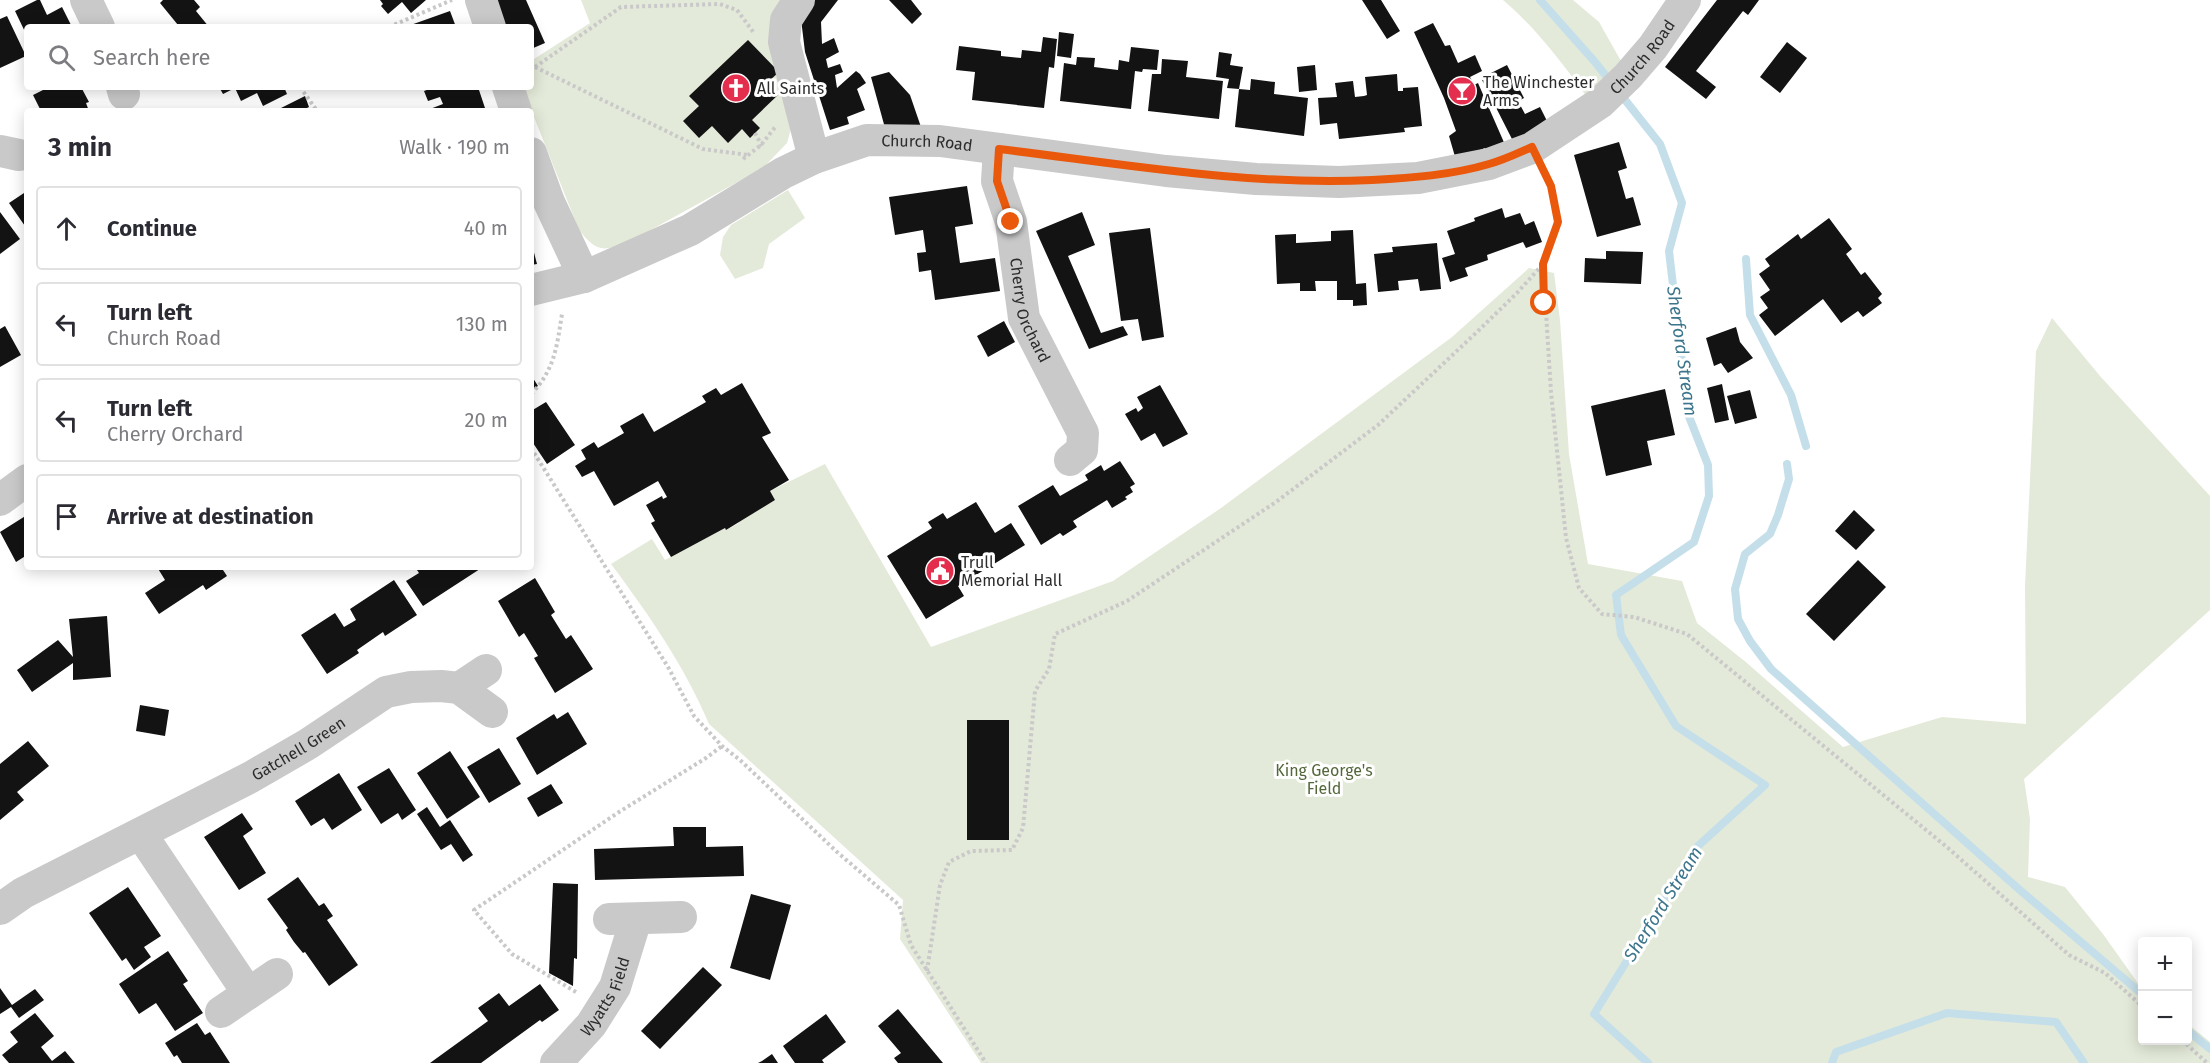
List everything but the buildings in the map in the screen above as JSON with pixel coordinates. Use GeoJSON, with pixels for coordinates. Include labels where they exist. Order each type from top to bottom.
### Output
{"type":"FeatureCollection","features":[{"type":"Feature","properties":{"kind":"street"},"geometry":{"type":"LineString","coordinates":[[86,0],[98,24]]}},
{"type":"Feature","properties":{"kind":"street"},"geometry":{"type":"LineString","coordinates":[[482,0],[489,24]]}},
{"type":"Feature","properties":{"kind":"street"},"geometry":{"type":"LineString","coordinates":[[799,0],[786,20],[784,42],[814,158]]}},
{"type":"Feature","properties":{"kind":"street","name":"Church Road"},"geometry":{"type":"LineString","coordinates":[[558,283],[690,230],[783,173],[814,158],[867,140],[940,141],[1166,171],[1256,179],[1339,182],[1418,178],[1489,164],[1532,147],[1600,103],[1629,76],[1653,47],[1685,0]]}},
{"type":"Feature","properties":{"kind":"street"},"geometry":{"type":"LineString","coordinates":[[509,90],[515,108]]}},
{"type":"Feature","properties":{"kind":"street","name":"Cherry Orchard"},"geometry":{"type":"LineString","coordinates":[[999,149],[997,181],[1011,222],[1024,318],[1083,433],[1082,450],[1070,460]]}},
{"type":"Feature","properties":{"kind":"street"},"geometry":{"type":"LineString","coordinates":[[534,161],[549,202],[558,283]]}},
{"type":"Feature","properties":{"kind":"street"},"geometry":{"type":"LineString","coordinates":[[0,500],[24,482]]}},
{"type":"Feature","properties":{"kind":"street"},"geometry":{"type":"LineString","coordinates":[[486,670],[459,688],[492,712]]}},
{"type":"Feature","properties":{"kind":"street","name":"Gatchell Green"},"geometry":{"type":"LineString","coordinates":[[0,909],[23,893],[251,777],[308,744],[386,692],[411,687],[459,688]]}},
{"type":"Feature","properties":{"kind":"street"},"geometry":{"type":"LineString","coordinates":[[141,834],[248,993]]}},
{"type":"Feature","properties":{"kind":"street","name":"Wyatts Field"},"geometry":{"type":"LineString","coordinates":[[556,1063],[578,1040],[615,987],[622,919],[681,918]]}},
{"type":"Feature","properties":{"kind":"street"},"geometry":{"type":"LineString","coordinates":[[221,1012],[277,974]]}},
{"type":"Feature","properties":{"kind":"path"},"geometry":{"type":"LineString","coordinates":[[396,24],[452,0]]}},
{"type":"Feature","properties":{"kind":"path"},"geometry":{"type":"LineString","coordinates":[[534,66],[621,7],[720,4],[736,10],[760,41]]}},
{"type":"Feature","properties":{"kind":"path"},"geometry":{"type":"LineString","coordinates":[[534,67],[703,149],[749,155]]}},
{"type":"Feature","properties":{"kind":"path"},"geometry":{"type":"LineString","coordinates":[[302,90],[315,108]]}},
{"type":"Feature","properties":{"kind":"path"},"geometry":{"type":"LineString","coordinates":[[761,145],[781,121]]}},
{"type":"Feature","properties":{"kind":"path"},"geometry":{"type":"LineString","coordinates":[[927,971],[940,885],[949,862],[971,852],[1012,850],[1023,828],[1035,691],[1049,669],[1055,634],[1127,601],[1276,501],[1378,425],[1537,272],[1543,264],[1558,222],[1551,186],[1532,147]]}},
{"type":"Feature","properties":{"kind":"path"},"geometry":{"type":"LineString","coordinates":[[1543,264],[1551,392],[1566,538],[1579,588],[1602,614],[1634,617],[1687,634],[1948,848],[2069,955],[2105,973],[2138,1002]]}},
{"type":"Feature","properties":{"kind":"path"},"geometry":{"type":"LineString","coordinates":[[534,391],[541,385],[555,357],[562,311],[558,283]]}},
{"type":"Feature","properties":{"kind":"path"},"geometry":{"type":"LineString","coordinates":[[534,453],[668,667],[694,716],[722,746],[740,760],[837,852],[899,905],[911,945],[986,1063]]}},
{"type":"Feature","properties":{"kind":"path"},"geometry":{"type":"LineString","coordinates":[[603,1007],[512,954],[474,910],[564,848],[722,746]]}},
{"type":"Feature","properties":{"kind":"path"},"geometry":{"type":"LineString","coordinates":[[2186,1045],[2207,1063]]}},
{"type":"Feature","properties":{"kind":"green space"},"geometry":{"type":"Polygon","coordinates":[[[581,0],[789,0],[794,118],[787,143],[763,168],[627,243],[611,248],[595,246],[579,230],[534,117],[534,108],[530,108],[523,90],[534,90],[534,59],[590,23],[581,0]]]}},
{"type":"Feature","properties":{"kind":"green space"},"geometry":{"type":"Polygon","coordinates":[[[1503,0],[1573,0],[1599,22],[1621,61],[1587,97],[1537,34],[1503,0]]]}},
{"type":"Feature","properties":{"kind":"green space"},"geometry":{"type":"Polygon","coordinates":[[[788,190],[805,218],[769,244],[763,268],[735,279],[720,255],[723,237],[731,225],[788,190]]]}},
{"type":"Feature","properties":{"kind":"green space","name":"King George's Field"},"geometry":{"type":"Polygon","coordinates":[[[1529,268],[1554,273],[1560,320],[1569,454],[1588,564],[1682,581],[1697,623],[1747,663],[1843,747],[1942,717],[2026,724],[2025,586],[2036,351],[2052,318],[2100,376],[2210,496],[2210,610],[2024,779],[2030,819],[2028,877],[2065,887],[2103,934],[2138,983],[2138,1045],[2192,1045],[2192,1027],[2210,1042],[2210,1063],[981,1063],[900,939],[903,900],[709,724],[665,641],[611,564],[652,539],[665,560],[739,523],[738,521],[775,500],[770,491],[825,464],[931,647],[1113,581],[1221,508],[1452,337],[1529,268]]]}},
{"type":"Feature","properties":{"kind":"waterway","name":"Sherford Stream"},"geometry":{"type":"LineString","coordinates":[[1540,0],[1595,62],[1660,144],[1682,203],[1669,251],[1688,414],[1708,465],[1709,496],[1694,542],[1616,595],[1621,635],[1676,726],[1765,785],[1698,846],[1594,1014],[1648,1063]]}},
{"type":"Feature","properties":{"kind":"waterway"},"geometry":{"type":"LineString","coordinates":[[1746,259],[1750,315],[1791,395],[1806,446]]}},
{"type":"Feature","properties":{"kind":"waterway"},"geometry":{"type":"LineString","coordinates":[[1787,464],[1789,479],[1778,515],[1770,534],[1745,554],[1735,589],[1738,619],[1750,641],[1771,669],[2021,891],[2138,991]]}},
{"type":"Feature","properties":{"kind":"waterway","name":"Sherford Stream"},"geometry":{"type":"LineString","coordinates":[[1832,1063],[1836,1052],[1947,1013],[2056,1022],[2084,1063]]}},
{"type":"Feature","properties":{"kind":"waterway"},"geometry":{"type":"LineString","coordinates":[[2192,1034],[2210,1049]]}},
{"type":"Feature","properties":{"kind":"place","name":"All Saints"},"geometry":{"type":"Point","coordinates":[736,88]}},
{"type":"Feature","properties":{"kind":"place","name":"The Winchester Arms"},"geometry":{"type":"Point","coordinates":[1462,91]}},
{"type":"Feature","properties":{"kind":"place","name":"Trull Memorial Hall"},"geometry":{"type":"Point","coordinates":[940,571]}},
{"type":"Feature","properties":{"kind":"route"},"geometry":{"type":"LineString","coordinates":[[1011,222],[997,181],[999,149],[1166,171],[1256,179],[1339,182],[1418,178],[1489,164],[1532,147],[1551,186],[1558,222],[1543,264],[1544,303]]}}]}
